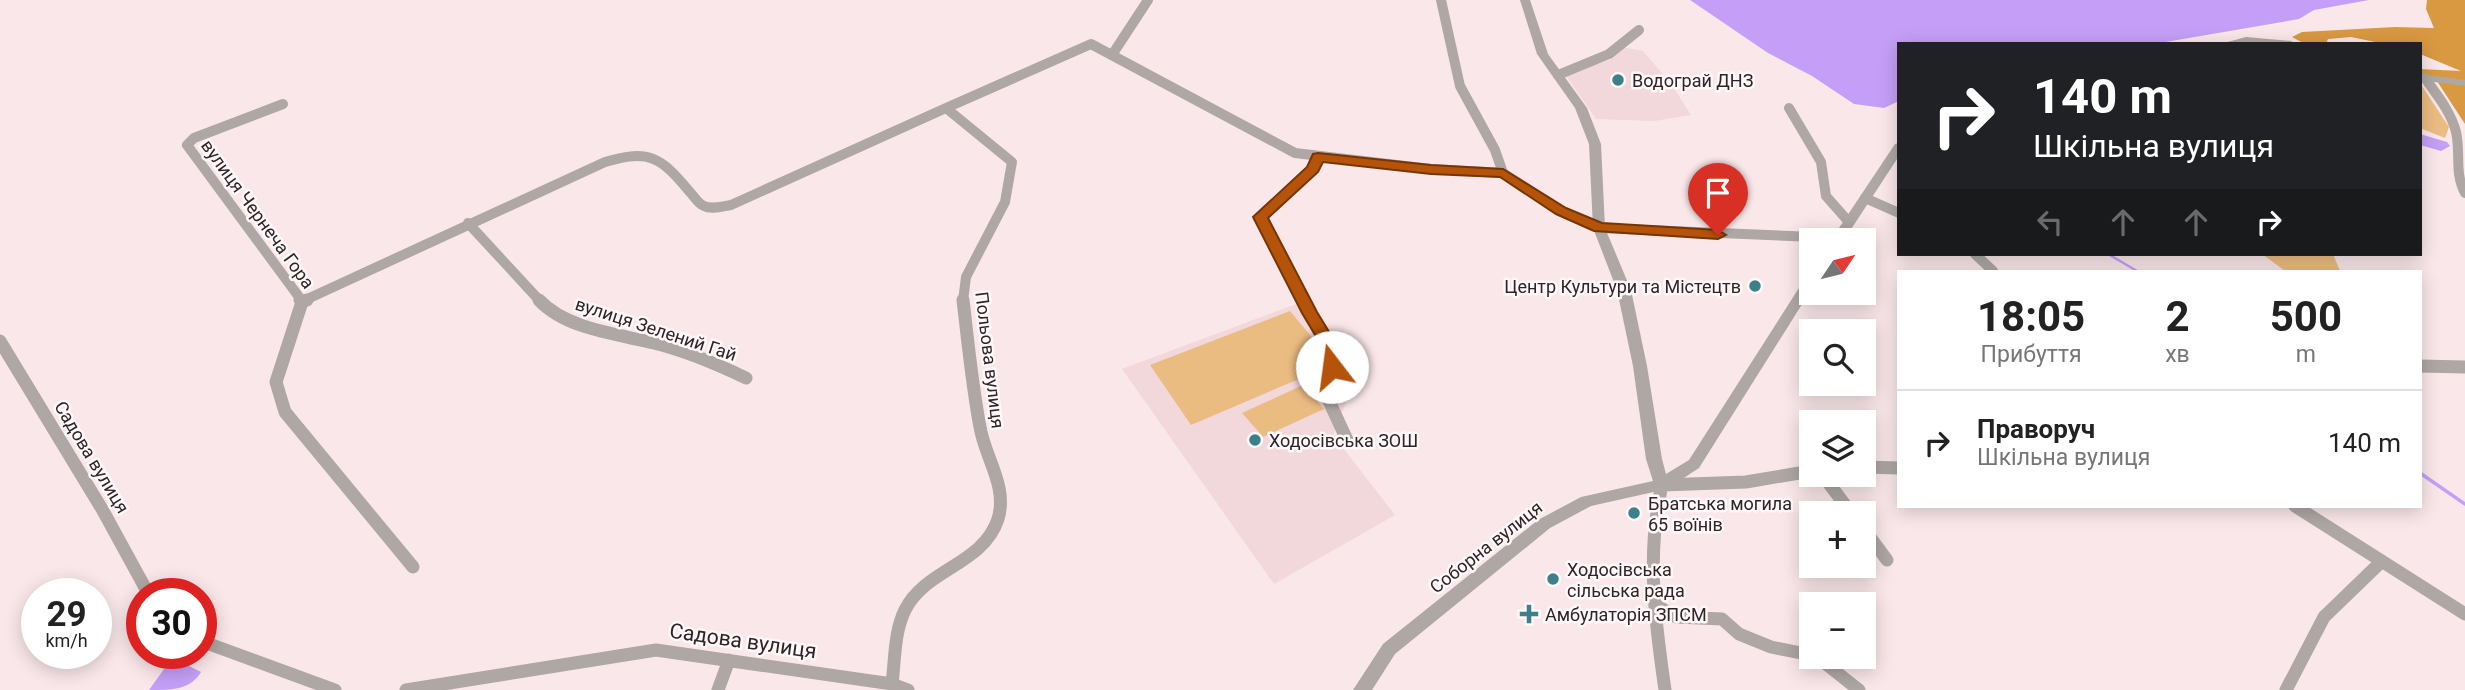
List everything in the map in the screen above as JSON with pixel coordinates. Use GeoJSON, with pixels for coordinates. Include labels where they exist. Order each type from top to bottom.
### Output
{"type":"FeatureCollection","features":[{"type":"Feature","properties":{"kind":"street"},"geometry":{"type":"LineString","coordinates":[[1112,55],[1147,0]]}},
{"type":"Feature","properties":{"kind":"street"},"geometry":{"type":"LineString","coordinates":[[1441,0],[1460,86],[1495,150],[1503,173]]}},
{"type":"Feature","properties":{"kind":"street"},"geometry":{"type":"LineString","coordinates":[[1525,0],[1543,54],[1581,108],[1595,144],[1599,228],[1624,290],[1640,366],[1654,459],[1662,485],[1652,537],[1651,570],[1665,690]]}},
{"type":"Feature","properties":{"kind":"street"},"geometry":{"type":"LineString","coordinates":[[1558,75],[1609,54],[1639,30]]}},
{"type":"Feature","properties":{"kind":"street"},"geometry":{"type":"LineString","coordinates":[[2236,42],[2268,42]]}},
{"type":"Feature","properties":{"kind":"street"},"geometry":{"type":"LineString","coordinates":[[302,302],[468,223],[597,166],[626,157],[650,155],[664,163],[702,206],[711,208],[731,205],[1091,44],[1295,153],[1431,169],[1503,173],[1561,211],[1599,228],[1799,238]]}},
{"type":"Feature","properties":{"kind":"street"},"geometry":{"type":"LineString","coordinates":[[2423,77],[2465,83]]}},
{"type":"Feature","properties":{"kind":"street"},"geometry":{"type":"LineString","coordinates":[[2423,77],[2449,114],[2458,139],[2456,179],[2465,193]]}},
{"type":"Feature","properties":{"kind":"street","name":"вулиця Чернеча Гора"},"geometry":{"type":"LineString","coordinates":[[283,104],[194,138],[187,145],[302,302],[276,382],[285,412],[413,567]]}},
{"type":"Feature","properties":{"kind":"street","name":"Польова вулиця"},"geometry":{"type":"LineString","coordinates":[[892,684],[905,611],[924,587],[964,562],[985,544],[999,519],[1002,505],[1001,492],[977,413],[962,294],[966,277],[1004,202],[1012,162],[947,108]]}},
{"type":"Feature","properties":{"kind":"street"},"geometry":{"type":"LineString","coordinates":[[1789,108],[1821,162],[1826,196],[1848,221]]}},
{"type":"Feature","properties":{"kind":"street"},"geometry":{"type":"LineString","coordinates":[[1844,228],[1897,151]]}},
{"type":"Feature","properties":{"kind":"street"},"geometry":{"type":"LineString","coordinates":[[1318,157],[1313,169],[1260,217],[1309,313],[1335,355],[1322,386],[1347,440]]}},
{"type":"Feature","properties":{"kind":"street"},"geometry":{"type":"LineString","coordinates":[[1865,198],[1897,213]]}},
{"type":"Feature","properties":{"kind":"street","name":"вулиця Зелений Гай"},"geometry":{"type":"LineString","coordinates":[[468,223],[550,312],[619,337],[654,343],[713,362],[746,378]]}},
{"type":"Feature","properties":{"kind":"street"},"geometry":{"type":"LineString","coordinates":[[1977,256],[1992,270]]}},
{"type":"Feature","properties":{"kind":"street","name":"Соборна вулиця"},"geometry":{"type":"LineString","coordinates":[[1362,690],[1389,649],[1557,515],[1587,501],[1662,485],[1685,472],[1702,454],[1799,300]]}},
{"type":"Feature","properties":{"kind":"street","name":"Садова вулиця"},"geometry":{"type":"LineString","coordinates":[[0,341],[102,509],[140,578]]}},
{"type":"Feature","properties":{"kind":"street"},"geometry":{"type":"LineString","coordinates":[[2422,366],[2465,367]]}},
{"type":"Feature","properties":{"kind":"street"},"geometry":{"type":"LineString","coordinates":[[1876,467],[1897,468]]}},
{"type":"Feature","properties":{"kind":"street"},"geometry":{"type":"LineString","coordinates":[[1662,485],[1746,482],[1799,473]]}},
{"type":"Feature","properties":{"kind":"street"},"geometry":{"type":"LineString","coordinates":[[2298,508],[2465,614]]}},
{"type":"Feature","properties":{"kind":"street"},"geometry":{"type":"LineString","coordinates":[[1876,545],[1887,560]]}},
{"type":"Feature","properties":{"kind":"street"},"geometry":{"type":"LineString","coordinates":[[2286,690],[2324,617],[2382,561]]}},
{"type":"Feature","properties":{"kind":"street"},"geometry":{"type":"LineString","coordinates":[[1656,605],[1676,617],[1723,619],[1739,634],[1771,648],[1799,653]]}},
{"type":"Feature","properties":{"kind":"street"},"geometry":{"type":"LineString","coordinates":[[217,647],[335,690]]}},
{"type":"Feature","properties":{"kind":"street","name":"Садова вулиця"},"geometry":{"type":"LineString","coordinates":[[406,690],[656,650],[892,684],[908,690]]}},
{"type":"Feature","properties":{"kind":"street"},"geometry":{"type":"LineString","coordinates":[[718,690],[729,660]]}},
{"type":"Feature","properties":{"kind":"street"},"geometry":{"type":"LineString","coordinates":[[1832,669],[1859,690]]}},
{"type":"Feature","properties":{"kind":"shaded area"},"geometry":{"type":"Polygon","coordinates":[[[1690,0],[2369,0],[2314,10],[2299,19],[2166,42],[1897,42],[1897,102],[1884,108],[1854,104],[1812,76],[1768,53],[1690,0]]]}},
{"type":"Feature","properties":{"kind":"shaded area"},"geometry":{"type":"Polygon","coordinates":[[[2427,0],[2465,0],[2465,124],[2435,78],[2422,75],[2422,69],[2461,71],[2422,55],[2422,42],[2375,42],[2351,37],[2328,39],[2327,42],[2301,42],[2292,37],[2302,32],[2395,27],[2434,28],[2426,9],[2427,0]]]}},
{"type":"Feature","properties":{"kind":"shaded area","name":"Водограй ДНЗ"},"geometry":{"type":"Polygon","coordinates":[[[1622,47],[1643,51],[1672,85],[1691,115],[1654,121],[1596,119],[1565,74],[1610,60],[1622,47]]]}},
{"type":"Feature","properties":{"kind":"shaded area"},"geometry":{"type":"Polygon","coordinates":[[[2422,86],[2449,127],[2445,138],[2422,129],[2422,86]]]}},
{"type":"Feature","properties":{"kind":"shaded area"},"geometry":{"type":"Polygon","coordinates":[[[2265,256],[2334,256],[2340,270],[2284,270],[2265,256]]]}},
{"type":"Feature","properties":{"kind":"shaded area","name":"Ходосівська ЗОШ"},"geometry":{"type":"Polygon","coordinates":[[[1299,303],[1348,397],[1333,435],[1395,515],[1274,584],[1122,369],[1299,303]]]}},
{"type":"Feature","properties":{"kind":"shaded area"},"geometry":{"type":"Polygon","coordinates":[[[1290,311],[1334,364],[1191,425],[1150,365],[1290,311]]]}},
{"type":"Feature","properties":{"kind":"shaded area"},"geometry":{"type":"Polygon","coordinates":[[[1303,385],[1324,409],[1263,437],[1242,413],[1303,385]]]}},
{"type":"Feature","properties":{"kind":"shaded area"},"geometry":{"type":"Polygon","coordinates":[[[164,669],[195,669],[201,672],[186,686],[149,690],[164,669]]]}},
{"type":"Feature","properties":{"kind":"waterway"},"geometry":{"type":"LineString","coordinates":[[2422,140],[2441,146]]}},
{"type":"Feature","properties":{"kind":"waterway"},"geometry":{"type":"LineString","coordinates":[[2111,256],[2135,270]]}},
{"type":"Feature","properties":{"kind":"waterway"},"geometry":{"type":"LineString","coordinates":[[2422,474],[2465,504]]}},
{"type":"Feature","properties":{"kind":"place","name":"Водограй ДНЗ"},"geometry":{"type":"Point","coordinates":[1618,80]}},
{"type":"Feature","properties":{"kind":"place","name":"Центр Культури та Містецтв"},"geometry":{"type":"Point","coordinates":[1755,286]}},
{"type":"Feature","properties":{"kind":"place","name":"Ходосівська ЗОШ"},"geometry":{"type":"Point","coordinates":[1255,440]}},
{"type":"Feature","properties":{"kind":"place","name":"Братська могила 65 воїнів"},"geometry":{"type":"Point","coordinates":[1634,513]}},
{"type":"Feature","properties":{"kind":"place","name":"Ходосівська сільська рада"},"geometry":{"type":"Point","coordinates":[1553,579]}},
{"type":"Feature","properties":{"kind":"place","name":"Амбулаторія ЗПСМ"},"geometry":{"type":"Point","coordinates":[1529,614]}},
{"type":"Feature","properties":{"kind":"route"},"geometry":{"type":"LineString","coordinates":[[1332,367],[1335,355],[1309,313],[1260,217],[1313,169],[1318,157],[1431,169],[1503,173],[1561,211],[1599,228],[1718,235]]}}]}
